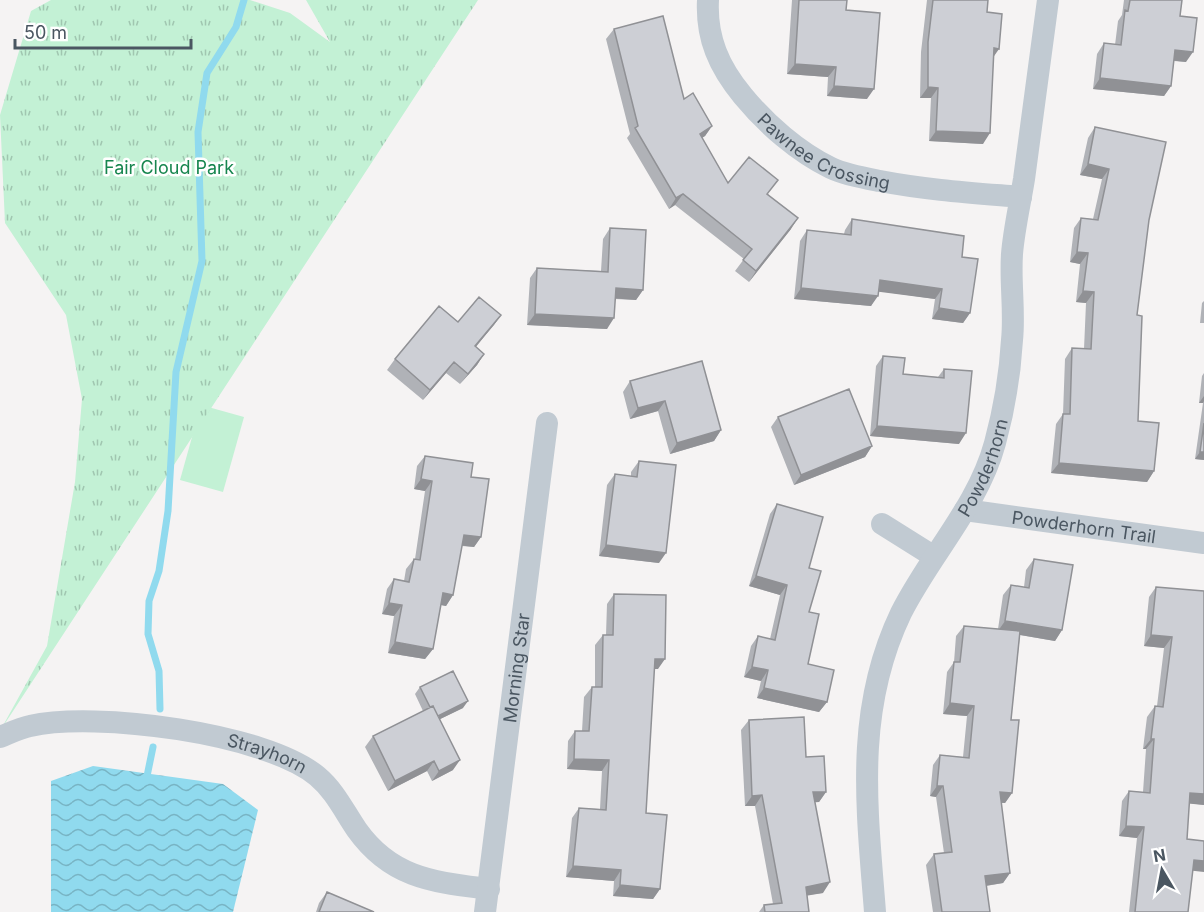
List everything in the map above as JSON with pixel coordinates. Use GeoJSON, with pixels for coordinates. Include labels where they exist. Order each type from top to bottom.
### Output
{"type":"FeatureCollection","features":[{"type":"Feature","properties":{"kind":"street","name":"Pawnee Crossing"},"geometry":{"type":"LineString","coordinates":[[708,0],[710,40],[730,80],[768,122],[795,145],[832,169],[913,187],[1021,197]]}},
{"type":"Feature","properties":{"kind":"street","name":"Powderhorn"},"geometry":{"type":"LineString","coordinates":[[875,912],[866,791],[870,717],[879,672],[889,641],[933,556],[965,510],[984,475],[1004,406],[1012,339],[1012,254],[1048,0]]}},
{"type":"Feature","properties":{"kind":"street","name":"Morning Star"},"geometry":{"type":"LineString","coordinates":[[485,912],[547,423]]}},
{"type":"Feature","properties":{"kind":"street","name":"Powderhorn Trail"},"geometry":{"type":"LineString","coordinates":[[965,510],[1204,543]]}},
{"type":"Feature","properties":{"kind":"street"},"geometry":{"type":"LineString","coordinates":[[882,524],[933,556]]}},
{"type":"Feature","properties":{"kind":"street","name":"Strayhorn"},"geometry":{"type":"LineString","coordinates":[[0,737],[28,726],[79,721],[194,732],[245,742],[281,754],[316,775],[332,790],[371,848],[402,871],[429,881],[489,889]]}},
{"type":"Feature","properties":{"kind":"green space","name":"Fair Cloud Park"},"geometry":{"type":"Polygon","coordinates":[[[51,0],[250,0],[290,13],[330,42],[306,0],[478,0],[0,731],[47,646],[75,482],[82,399],[66,315],[5,223],[0,115],[31,11],[51,0]]]}},
{"type":"Feature","properties":{"kind":"green space"},"geometry":{"type":"Polygon","coordinates":[[[201,405],[244,417],[223,492],[180,480],[201,405]]]}},
{"type":"Feature","properties":{"kind":"water"},"geometry":{"type":"Polygon","coordinates":[[[93,766],[223,784],[258,810],[233,912],[51,912],[51,781],[93,766]]]}},
{"type":"Feature","properties":{"kind":"building"},"geometry":{"type":"Polygon","coordinates":[[[799,0],[847,0],[846,10],[880,13],[874,89],[834,86],[836,67],[795,64],[799,0]]]}},
{"type":"Feature","properties":{"kind":"building"},"geometry":{"type":"Polygon","coordinates":[[[933,0],[988,0],[987,12],[1002,14],[999,49],[994,48],[990,133],[936,131],[938,88],[928,87],[928,42],[933,0]]]}},
{"type":"Feature","properties":{"kind":"building"},"geometry":{"type":"Polygon","coordinates":[[[1130,0],[1182,0],[1180,16],[1197,18],[1193,52],[1175,50],[1171,86],[1100,78],[1104,43],[1121,45],[1125,10],[1128,11],[1130,0]]]}},
{"type":"Feature","properties":{"kind":"building"},"geometry":{"type":"Polygon","coordinates":[[[663,16],[684,99],[693,93],[712,126],[700,134],[728,183],[749,157],[778,180],[767,194],[798,218],[756,271],[743,260],[752,249],[683,194],[676,198],[635,128],[638,126],[614,29],[663,16]]]}},
{"type":"Feature","properties":{"kind":"building"},"geometry":{"type":"Polygon","coordinates":[[[1095,127],[1166,142],[1149,220],[1137,315],[1142,316],[1138,421],[1159,423],[1154,471],[1059,463],[1063,414],[1070,414],[1072,348],[1091,349],[1094,292],[1083,291],[1088,253],[1077,252],[1081,218],[1098,220],[1109,169],[1088,164],[1095,127]]]}},
{"type":"Feature","properties":{"kind":"building"},"geometry":{"type":"Polygon","coordinates":[[[852,219],[964,236],[962,257],[978,259],[970,313],[939,308],[942,289],[880,280],[878,296],[801,288],[807,230],[851,235],[852,219]]]}},
{"type":"Feature","properties":{"kind":"building"},"geometry":{"type":"Polygon","coordinates":[[[610,228],[646,230],[643,290],[616,288],[614,318],[535,314],[537,268],[608,272],[610,228]]]}},
{"type":"Feature","properties":{"kind":"building"},"geometry":{"type":"Polygon","coordinates":[[[479,297],[501,315],[475,346],[484,354],[468,374],[454,362],[430,390],[395,359],[439,306],[458,322],[479,297]]]}},
{"type":"Feature","properties":{"kind":"building"},"geometry":{"type":"Polygon","coordinates":[[[883,356],[905,358],[903,374],[944,378],[944,369],[972,371],[966,433],[877,426],[883,356]]]}},
{"type":"Feature","properties":{"kind":"building"},"geometry":{"type":"Polygon","coordinates":[[[702,361],[721,430],[677,443],[665,401],[638,408],[630,381],[702,361]]]}},
{"type":"Feature","properties":{"kind":"building"},"geometry":{"type":"Polygon","coordinates":[[[849,389],[872,446],[801,475],[778,417],[849,389]]]}},
{"type":"Feature","properties":{"kind":"building"},"geometry":{"type":"Polygon","coordinates":[[[1204,423],[1204,452],[1200,452],[1204,423]]]}},
{"type":"Feature","properties":{"kind":"building"},"geometry":{"type":"Polygon","coordinates":[[[425,456],[473,463],[471,477],[489,479],[481,537],[464,535],[453,595],[443,593],[433,649],[395,642],[402,605],[389,603],[394,579],[409,582],[414,559],[420,560],[432,481],[421,479],[425,456]]]}},
{"type":"Feature","properties":{"kind":"building"},"geometry":{"type":"Polygon","coordinates":[[[639,461],[676,465],[666,553],[606,545],[615,474],[637,477],[639,461]]]}},
{"type":"Feature","properties":{"kind":"building"},"geometry":{"type":"Polygon","coordinates":[[[777,504],[823,517],[809,568],[821,571],[809,612],[819,614],[808,664],[834,670],[827,702],[764,688],[768,670],[752,667],[758,636],[775,640],[787,585],[756,576],[777,504]]]}},
{"type":"Feature","properties":{"kind":"building"},"geometry":{"type":"Polygon","coordinates":[[[1034,559],[1073,565],[1062,630],[1005,621],[1011,585],[1029,588],[1034,559]]]}},
{"type":"Feature","properties":{"kind":"building"},"geometry":{"type":"Polygon","coordinates":[[[1156,587],[1204,591],[1204,794],[1190,793],[1187,839],[1204,841],[1204,861],[1194,860],[1188,912],[1135,912],[1144,827],[1126,826],[1129,791],[1150,793],[1154,739],[1151,739],[1155,706],[1163,707],[1172,637],[1151,635],[1156,587]]]}},
{"type":"Feature","properties":{"kind":"building"},"geometry":{"type":"Polygon","coordinates":[[[614,594],[666,595],[665,659],[655,659],[646,813],[667,815],[660,889],[620,885],[621,870],[573,866],[579,808],[606,810],[609,760],[574,759],[575,731],[589,731],[592,687],[602,687],[603,635],[613,635],[614,594]]]}},
{"type":"Feature","properties":{"kind":"building"},"geometry":{"type":"Polygon","coordinates":[[[964,626],[1020,631],[1011,720],[1019,720],[1012,793],[1000,792],[1010,873],[985,876],[990,912],[942,912],[934,854],[952,852],[943,786],[937,786],[940,755],[969,758],[974,706],[950,703],[954,662],[960,662],[964,626]]]}},
{"type":"Feature","properties":{"kind":"building"},"geometry":{"type":"Polygon","coordinates":[[[453,671],[468,701],[438,716],[433,706],[430,707],[420,687],[453,671]]]}},
{"type":"Feature","properties":{"kind":"building"},"geometry":{"type":"Polygon","coordinates":[[[433,706],[460,760],[439,771],[434,761],[395,781],[373,736],[433,706]]]}},
{"type":"Feature","properties":{"kind":"building"},"geometry":{"type":"Polygon","coordinates":[[[804,717],[806,757],[824,756],[826,792],[813,792],[830,882],[806,887],[809,912],[765,912],[764,905],[782,903],[762,795],[752,796],[749,720],[804,717]]]}},
{"type":"Feature","properties":{"kind":"building"},"geometry":{"type":"Polygon","coordinates":[[[327,892],[374,912],[319,912],[327,892]]]}},
{"type":"Feature","properties":{"kind":"waterway"},"geometry":{"type":"LineString","coordinates":[[160,709],[159,671],[148,634],[149,601],[159,571],[168,511],[176,372],[202,261],[198,132],[207,73],[236,27],[244,0]]}},
{"type":"Feature","properties":{"kind":"waterway"},"geometry":{"type":"LineString","coordinates":[[146,781],[153,747]]}}]}
